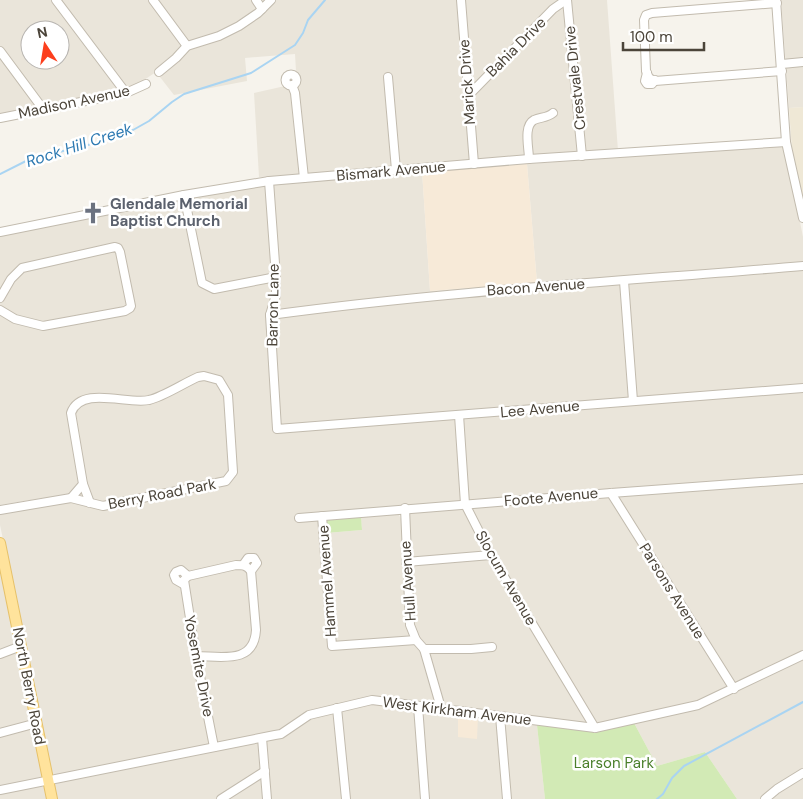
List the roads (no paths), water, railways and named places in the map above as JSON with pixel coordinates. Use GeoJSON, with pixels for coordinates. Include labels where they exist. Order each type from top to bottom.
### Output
{"type":"FeatureCollection","features":[{"type":"Feature","properties":{"kind":"main road","name":"North Berry Road"},"geometry":{"type":"LineString","coordinates":[[0,543],[4,580],[21,646],[52,799]]}},
{"type":"Feature","properties":{"kind":"street"},"geometry":{"type":"LineString","coordinates":[[56,0],[126,93]]}},
{"type":"Feature","properties":{"kind":"street"},"geometry":{"type":"LineString","coordinates":[[153,0],[187,46]]}},
{"type":"Feature","properties":{"kind":"street"},"geometry":{"type":"LineString","coordinates":[[256,0],[262,9]]}},
{"type":"Feature","properties":{"kind":"street"},"geometry":{"type":"LineString","coordinates":[[159,72],[187,46],[219,36],[239,26],[271,0]]}},
{"type":"Feature","properties":{"kind":"street","name":"Marick Drive"},"geometry":{"type":"LineString","coordinates":[[461,0],[474,164]]}},
{"type":"Feature","properties":{"kind":"street","name":"Bahia Drive"},"geometry":{"type":"LineString","coordinates":[[468,96],[566,0]]}},
{"type":"Feature","properties":{"kind":"street","name":"Crestvale Drive"},"geometry":{"type":"LineString","coordinates":[[566,0],[582,156]]}},
{"type":"Feature","properties":{"kind":"street"},"geometry":{"type":"LineString","coordinates":[[803,62],[782,68],[650,77],[646,16],[776,2],[782,68],[786,142],[803,218]]}},
{"type":"Feature","properties":{"kind":"street"},"geometry":{"type":"LineString","coordinates":[[0,51],[43,109]]}},
{"type":"Feature","properties":{"kind":"street"},"geometry":{"type":"LineString","coordinates":[[388,77],[396,170]]}},
{"type":"Feature","properties":{"kind":"street","name":"Madison Avenue"},"geometry":{"type":"LineString","coordinates":[[0,118],[126,93],[146,84]]}},
{"type":"Feature","properties":{"kind":"street"},"geometry":{"type":"LineString","coordinates":[[292,85],[295,93],[304,178]]}},
{"type":"Feature","properties":{"kind":"street"},"geometry":{"type":"LineString","coordinates":[[530,159],[528,129],[530,123],[536,119],[548,117],[553,113]]}},
{"type":"Feature","properties":{"kind":"street","name":"Bismark Avenue"},"geometry":{"type":"LineString","coordinates":[[0,232],[184,195],[269,181],[530,159],[786,142]]}},
{"type":"Feature","properties":{"kind":"street","name":"Barron Lane"},"geometry":{"type":"LineString","coordinates":[[269,181],[276,277],[276,296],[270,315],[277,429]]}},
{"type":"Feature","properties":{"kind":"street"},"geometry":{"type":"LineString","coordinates":[[184,195],[202,283],[214,289],[276,277]]}},
{"type":"Feature","properties":{"kind":"street"},"geometry":{"type":"LineString","coordinates":[[0,298],[11,279],[22,268],[115,247],[120,252],[130,308],[125,311],[43,326],[15,319],[0,310]]}},
{"type":"Feature","properties":{"kind":"street","name":"Bacon Avenue"},"geometry":{"type":"LineString","coordinates":[[270,315],[473,291],[803,266]]}},
{"type":"Feature","properties":{"kind":"street"},"geometry":{"type":"LineString","coordinates":[[624,281],[633,401]]}},
{"type":"Feature","properties":{"kind":"street","name":"Berry Road Park"},"geometry":{"type":"LineString","coordinates":[[0,510],[71,498],[90,503],[103,506],[226,481],[233,472],[233,460],[228,395],[219,380],[212,377],[198,377],[149,400],[91,398],[77,403],[71,413],[84,484],[90,503]]}},
{"type":"Feature","properties":{"kind":"street","name":"Lee Avenue"},"geometry":{"type":"LineString","coordinates":[[277,429],[803,388]]}},
{"type":"Feature","properties":{"kind":"street","name":"Slocum Avenue"},"geometry":{"type":"LineString","coordinates":[[459,415],[465,504],[491,555],[595,728]]}},
{"type":"Feature","properties":{"kind":"street","name":"Foote Avenue"},"geometry":{"type":"LineString","coordinates":[[299,518],[404,508],[803,479]]}},
{"type":"Feature","properties":{"kind":"street"},"geometry":{"type":"LineString","coordinates":[[71,498],[84,484]]}},
{"type":"Feature","properties":{"kind":"street","name":"Parsons Avenue"},"geometry":{"type":"LineString","coordinates":[[611,493],[734,689]]}},
{"type":"Feature","properties":{"kind":"street","name":"Hull Avenue"},"geometry":{"type":"LineString","coordinates":[[404,508],[410,625],[416,640],[424,648],[441,708]]}},
{"type":"Feature","properties":{"kind":"street","name":"Hammel Avenue"},"geometry":{"type":"LineString","coordinates":[[322,516],[332,646],[416,640]]}},
{"type":"Feature","properties":{"kind":"street"},"geometry":{"type":"LineString","coordinates":[[406,562],[491,555]]}},
{"type":"Feature","properties":{"kind":"street","name":"Yosemite Drive"},"geometry":{"type":"LineString","coordinates":[[196,656],[235,657],[248,652],[252,646],[256,638],[256,630],[251,571],[243,565],[185,580],[196,656],[214,747]]}},
{"type":"Feature","properties":{"kind":"street"},"geometry":{"type":"LineString","coordinates":[[0,654],[21,646]]}},
{"type":"Feature","properties":{"kind":"street"},"geometry":{"type":"LineString","coordinates":[[424,648],[471,649],[492,647]]}},
{"type":"Feature","properties":{"kind":"street","name":"West Kirkham Avenue"},"geometry":{"type":"LineString","coordinates":[[0,790],[281,734],[309,715],[372,700],[595,728],[686,709],[734,689],[803,655]]}},
{"type":"Feature","properties":{"kind":"street"},"geometry":{"type":"LineString","coordinates":[[418,706],[426,799]]}},
{"type":"Feature","properties":{"kind":"street"},"geometry":{"type":"LineString","coordinates":[[337,708],[346,799]]}},
{"type":"Feature","properties":{"kind":"street"},"geometry":{"type":"LineString","coordinates":[[500,716],[507,799]]}},
{"type":"Feature","properties":{"kind":"street"},"geometry":{"type":"LineString","coordinates":[[0,732],[37,724]]}},
{"type":"Feature","properties":{"kind":"street"},"geometry":{"type":"LineString","coordinates":[[262,738],[267,799]]}},
{"type":"Feature","properties":{"kind":"street"},"geometry":{"type":"LineString","coordinates":[[221,799],[265,771]]}},
{"type":"Feature","properties":{"kind":"street"},"geometry":{"type":"LineString","coordinates":[[764,799],[776,789],[803,773]]}},
{"type":"Feature","properties":{"kind":"waterway","name":"Rock Hill Creek"},"geometry":{"type":"LineString","coordinates":[[0,174],[30,159],[88,145],[133,130],[149,121],[184,94],[251,73],[295,45],[303,33],[308,20],[325,0]]}},
{"type":"Feature","properties":{"kind":"waterway"},"geometry":{"type":"LineString","coordinates":[[657,799],[663,794],[672,778],[684,766],[803,702]]}},
{"type":"Feature","properties":{"kind":"place","name":"Glendale Memorial Baptist Church"},"geometry":{"type":"Point","coordinates":[93,213]}},
{"type":"Feature","properties":{"kind":"park label","name":"Larson Park"},"geometry":{"type":"Point","coordinates":[614,763]}}]}
